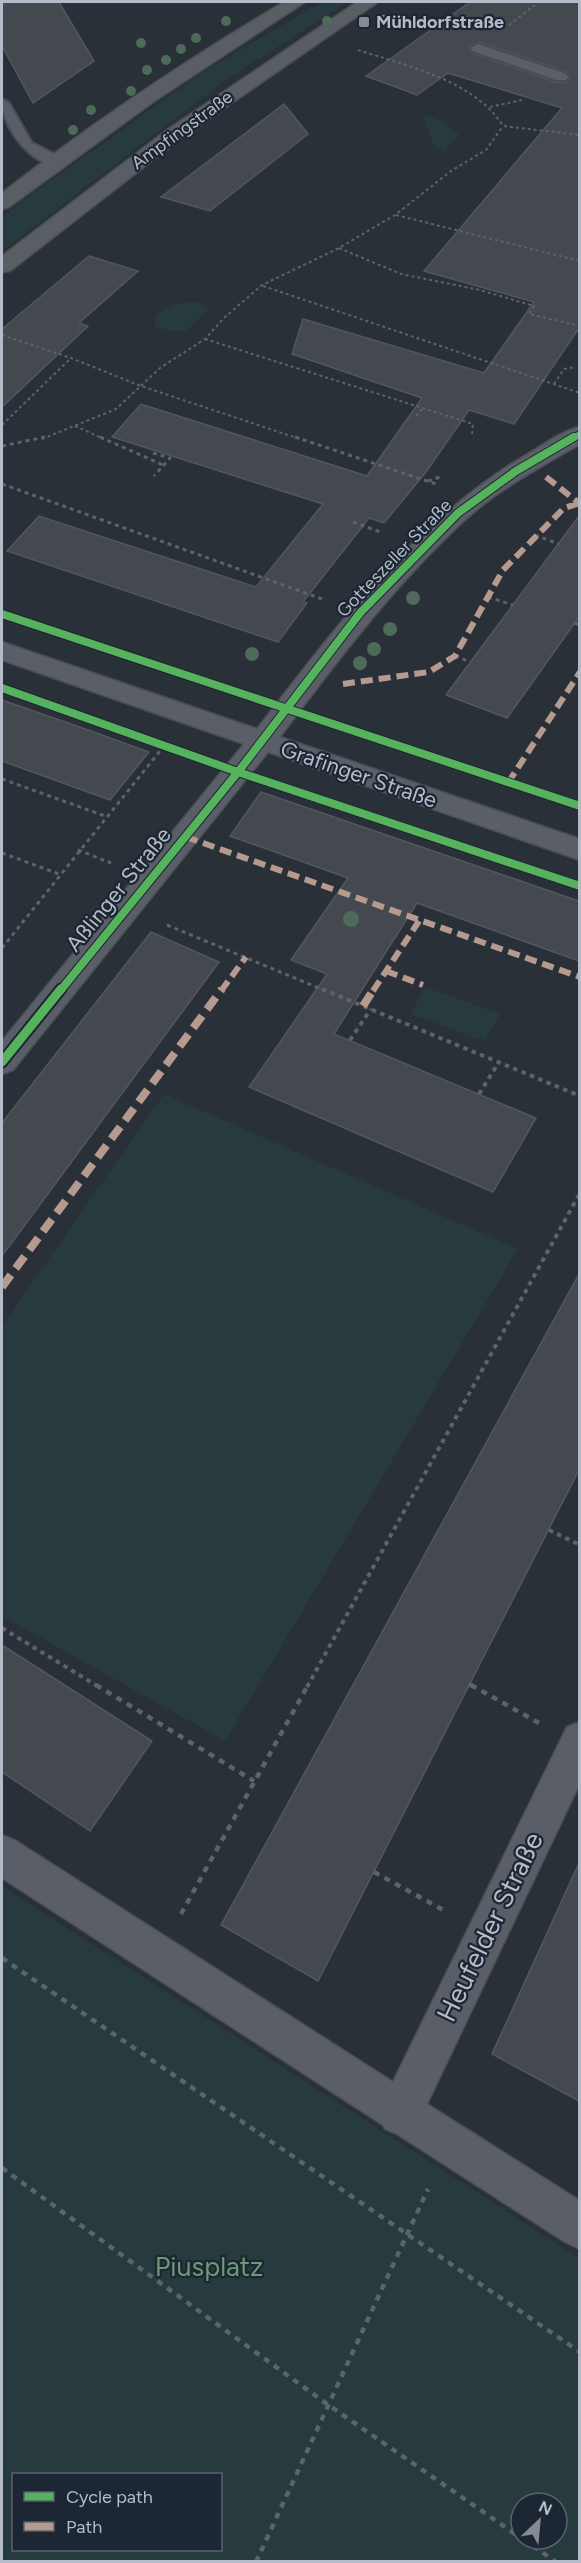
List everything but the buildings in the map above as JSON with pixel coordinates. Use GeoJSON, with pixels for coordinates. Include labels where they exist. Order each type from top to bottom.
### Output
{"type":"FeatureCollection","features":[{"type":"Feature","properties":{"kind":"main road"},"geometry":{"type":"LineString","coordinates":[[2,203],[57,161],[223,45],[296,2]]}},
{"type":"Feature","properties":{"kind":"main road","name":"Ampfingstraße"},"geometry":{"type":"LineString","coordinates":[[2,266],[174,135],[369,2]]}},
{"type":"Feature","properties":{"kind":"street","name":"Gotteszeller Straße"},"geometry":{"type":"LineString","coordinates":[[263,740],[360,613],[458,513],[516,471],[579,434]]}},
{"type":"Feature","properties":{"kind":"street","name":"Grafinger Straße"},"geometry":{"type":"LineString","coordinates":[[2,651],[579,850]]}},
{"type":"Feature","properties":{"kind":"street","name":"Aßlinger Straße"},"geometry":{"type":"LineString","coordinates":[[2,1062],[263,740]]}},
{"type":"Feature","properties":{"kind":"street","name":"Heufelder Straße"},"geometry":{"type":"LineString","coordinates":[[400,2114],[578,1743]]}},
{"type":"Feature","properties":{"kind":"street"},"geometry":{"type":"LineString","coordinates":[[2,1855],[400,2114],[579,2227]]}},
{"type":"Feature","properties":{"kind":"lane"},"geometry":{"type":"LineString","coordinates":[[478,48],[561,77]]}},
{"type":"Feature","properties":{"kind":"lane"},"geometry":{"type":"LineString","coordinates":[[2,103],[27,146],[57,161]]}},
{"type":"Feature","properties":{"kind":"path"},"geometry":{"type":"LineString","coordinates":[[352,48],[415,70],[475,96],[490,107],[503,126],[579,135]]}},
{"type":"Feature","properties":{"kind":"path"},"geometry":{"type":"LineString","coordinates":[[2,446],[41,439],[116,409],[160,368],[205,339],[225,317],[262,285],[339,248],[395,215],[451,171],[486,150],[503,126]]}},
{"type":"Feature","properties":{"kind":"path"},"geometry":{"type":"LineString","coordinates":[[395,215],[579,261]]}},
{"type":"Feature","properties":{"kind":"path"},"geometry":{"type":"LineString","coordinates":[[339,248],[400,274],[512,299],[534,306],[529,314],[579,326]]}},
{"type":"Feature","properties":{"kind":"path"},"geometry":{"type":"LineString","coordinates":[[262,285],[579,393]]}},
{"type":"Feature","properties":{"kind":"path"},"geometry":{"type":"LineString","coordinates":[[2,335],[71,358],[141,386],[446,487]]}},
{"type":"Feature","properties":{"kind":"path"},"geometry":{"type":"LineString","coordinates":[[205,339],[473,424],[472,434]]}},
{"type":"Feature","properties":{"kind":"path"},"geometry":{"type":"LineString","coordinates":[[2,425],[71,358]]}},
{"type":"Feature","properties":{"kind":"path"},"geometry":{"type":"LineString","coordinates":[[554,384],[564,369],[576,367]]}},
{"type":"Feature","properties":{"kind":"path"},"geometry":{"type":"LineString","coordinates":[[416,416],[424,407]]}},
{"type":"Feature","properties":{"kind":"path"},"geometry":{"type":"LineString","coordinates":[[74,426],[163,465]]}},
{"type":"Feature","properties":{"kind":"path"},"geometry":{"type":"LineString","coordinates":[[153,453],[170,458],[154,476]]}},
{"type":"Feature","properties":{"kind":"path"},"geometry":{"type":"LineString","coordinates":[[427,482],[444,476]]}},
{"type":"Feature","properties":{"kind":"path"},"geometry":{"type":"LineString","coordinates":[[2,484],[360,613]]}},
{"type":"Feature","properties":{"kind":"path"},"geometry":{"type":"LineString","coordinates":[[535,535],[559,543]]}},
{"type":"Feature","properties":{"kind":"path"},"geometry":{"type":"LineString","coordinates":[[488,597],[513,604]]}},
{"type":"Feature","properties":{"kind":"path"},"geometry":{"type":"LineString","coordinates":[[575,623],[579,625]]}},
{"type":"Feature","properties":{"kind":"path"},"geometry":{"type":"LineString","coordinates":[[455,656],[470,662]]}},
{"type":"Feature","properties":{"kind":"path"},"geometry":{"type":"LineString","coordinates":[[2,948],[54,886],[59,874],[105,816],[164,746]]}},
{"type":"Feature","properties":{"kind":"path"},"geometry":{"type":"LineString","coordinates":[[2,779],[105,816]]}},
{"type":"Feature","properties":{"kind":"path"},"geometry":{"type":"LineString","coordinates":[[2,853],[59,874]]}},
{"type":"Feature","properties":{"kind":"path"},"geometry":{"type":"LineString","coordinates":[[136,898],[370,1009],[579,1096]]}},
{"type":"Feature","properties":{"kind":"path"},"geometry":{"type":"LineString","coordinates":[[350,1040],[370,1009]]}},
{"type":"Feature","properties":{"kind":"path"},"geometry":{"type":"LineString","coordinates":[[478,1094],[499,1062]]}},
{"type":"Feature","properties":{"kind":"path"},"geometry":{"type":"LineString","coordinates":[[159,1957],[254,1780],[579,1193]]}},
{"type":"Feature","properties":{"kind":"path"},"geometry":{"type":"LineString","coordinates":[[549,1530],[579,1545]]}},
{"type":"Feature","properties":{"kind":"path"},"geometry":{"type":"LineString","coordinates":[[2,1628],[254,1780]]}},
{"type":"Feature","properties":{"kind":"path"},"geometry":{"type":"LineString","coordinates":[[469,1684],[578,1743]]}},
{"type":"Feature","properties":{"kind":"path"},"geometry":{"type":"LineString","coordinates":[[374,1872],[487,1934]]}},
{"type":"Feature","properties":{"kind":"path"},"geometry":{"type":"LineString","coordinates":[[2,1958],[579,2352]]}},
{"type":"Feature","properties":{"kind":"path"},"geometry":{"type":"LineString","coordinates":[[256,2562],[327,2404],[449,2145]]}},
{"type":"Feature","properties":{"kind":"path"},"geometry":{"type":"LineString","coordinates":[[2,2168],[327,2404],[509,2529]]}},
{"type":"Feature","properties":{"kind":"path"},"geometry":{"type":"LineString","coordinates":[[540,2551],[556,2562]]}},
{"type":"Feature","properties":{"kind":"green space"},"geometry":{"type":"Polygon","coordinates":[[[322,2],[348,2],[226,80],[2,251],[2,218],[22,201],[203,72],[322,2]]]}},
{"type":"Feature","properties":{"kind":"green space"},"geometry":{"type":"Polygon","coordinates":[[[423,115],[442,122],[459,135],[445,151],[434,146],[423,115]]]}},
{"type":"Feature","properties":{"kind":"green space"},"geometry":{"type":"Polygon","coordinates":[[[200,303],[208,309],[186,331],[169,331],[154,326],[157,314],[172,305],[200,303]]]}},
{"type":"Feature","properties":{"kind":"green space"},"geometry":{"type":"Polygon","coordinates":[[[426,987],[500,1014],[485,1041],[410,1014],[426,987]]]}},
{"type":"Feature","properties":{"kind":"green space"},"geometry":{"type":"Polygon","coordinates":[[[164,1094],[518,1249],[225,1741],[2,1616],[2,1326],[164,1094]]]}},
{"type":"Feature","properties":{"kind":"green space","name":"Piusplatz"},"geometry":{"type":"Polygon","coordinates":[[[2,1886],[579,2258],[579,2561],[2,2561],[2,1886]]]}},
{"type":"Feature","properties":{"kind":"marked path"},"geometry":{"type":"LineString","coordinates":[[382,17],[392,20]]}},
{"type":"Feature","properties":{"kind":"marked path"},"geometry":{"type":"LineString","coordinates":[[546,477],[579,503]]}},
{"type":"Feature","properties":{"kind":"marked path"},"geometry":{"type":"LineString","coordinates":[[343,684],[429,672],[455,656],[503,570],[564,508],[580,503]]}},
{"type":"Feature","properties":{"kind":"marked path"},"geometry":{"type":"LineString","coordinates":[[508,783],[580,672]]}},
{"type":"Feature","properties":{"kind":"marked path"},"geometry":{"type":"LineString","coordinates":[[186,837],[580,977]]}},
{"type":"Feature","properties":{"kind":"marked path"},"geometry":{"type":"LineString","coordinates":[[363,1006],[419,921]]}},
{"type":"Feature","properties":{"kind":"marked path"},"geometry":{"type":"LineString","coordinates":[[2,1287],[246,957]]}},
{"type":"Feature","properties":{"kind":"marked path"},"geometry":{"type":"LineString","coordinates":[[386,971],[423,985]]}},
{"type":"Feature","properties":{"kind":"cycle path"},"geometry":{"type":"LineString","coordinates":[[2,1062],[238,772],[360,613],[458,513],[516,471],[580,434]]}},
{"type":"Feature","properties":{"kind":"cycle path"},"geometry":{"type":"LineString","coordinates":[[2,614],[580,806]]}},
{"type":"Feature","properties":{"kind":"cycle path"},"geometry":{"type":"LineString","coordinates":[[2,688],[238,772],[580,886]]}},
{"type":"Feature","properties":{"kind":"place","name":"Mühldorfstraße"},"geometry":{"type":"Point","coordinates":[364,22]}}]}
